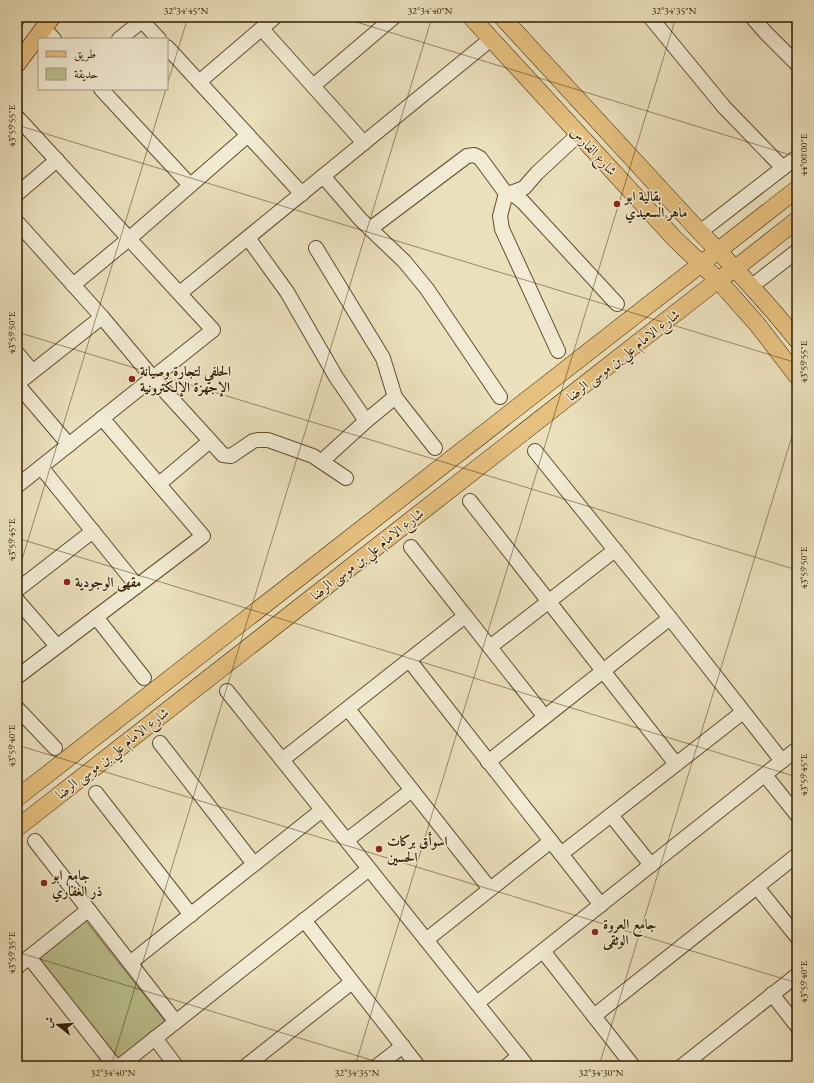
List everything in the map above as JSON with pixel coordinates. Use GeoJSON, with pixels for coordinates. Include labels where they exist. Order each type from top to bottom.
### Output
{"type":"FeatureCollection","features":[{"type":"Feature","properties":{"kind":"main road","name":"شارع الفارس"},"geometry":{"type":"LineString","coordinates":[[470,17],[675,239],[718,280],[757,324],[797,376]]}},
{"type":"Feature","properties":{"kind":"main road","name":"شارع الفارس"},"geometry":{"type":"LineString","coordinates":[[502,17],[700,232],[736,268],[770,306],[797,340]]}},
{"type":"Feature","properties":{"kind":"main road"},"geometry":{"type":"LineString","coordinates":[[41,38],[50,28]]}},
{"type":"Feature","properties":{"kind":"main road"},"geometry":{"type":"LineString","coordinates":[[17,64],[38,41]]}},
{"type":"Feature","properties":{"kind":"main road"},"geometry":{"type":"LineString","coordinates":[[719,250],[797,189]]}},
{"type":"Feature","properties":{"kind":"main road"},"geometry":{"type":"LineString","coordinates":[[736,268],[797,220]]}},
{"type":"Feature","properties":{"kind":"main road","name":"شارع الامام علي بن موسى الرضا"},"geometry":{"type":"LineString","coordinates":[[17,798],[719,250]]}},
{"type":"Feature","properties":{"kind":"main road","name":"شارع الامام علي بن موسى الرضا"},"geometry":{"type":"LineString","coordinates":[[17,828],[670,317],[736,268]]}},
{"type":"Feature","properties":{"kind":"main road"},"geometry":{"type":"LineString","coordinates":[[656,299],[670,317]]}},
{"type":"Feature","properties":{"kind":"street"},"geometry":{"type":"LineString","coordinates":[[199,82],[276,17]]}},
{"type":"Feature","properties":{"kind":"street"},"geometry":{"type":"LineString","coordinates":[[313,86],[394,17]]}},
{"type":"Feature","properties":{"kind":"street"},"geometry":{"type":"LineString","coordinates":[[650,17],[724,107],[783,168]]}},
{"type":"Feature","properties":{"kind":"street"},"geometry":{"type":"LineString","coordinates":[[752,17],[797,64]]}},
{"type":"Feature","properties":{"kind":"street"},"geometry":{"type":"LineString","coordinates":[[120,38],[145,19],[158,38]]}},
{"type":"Feature","properties":{"kind":"street"},"geometry":{"type":"LineString","coordinates":[[262,29],[364,143]]}},
{"type":"Feature","properties":{"kind":"street"},"geometry":{"type":"LineString","coordinates":[[180,294],[491,39]]}},
{"type":"Feature","properties":{"kind":"street"},"geometry":{"type":"LineString","coordinates":[[168,49],[302,194]]}},
{"type":"Feature","properties":{"kind":"street"},"geometry":{"type":"LineString","coordinates":[[102,90],[190,185]]}},
{"type":"Feature","properties":{"kind":"street"},"geometry":{"type":"LineString","coordinates":[[17,117],[130,238],[213,330],[17,486]]}},
{"type":"Feature","properties":{"kind":"street"},"geometry":{"type":"LineString","coordinates":[[558,351],[502,229],[500,222],[501,210],[504,200],[508,194],[524,188],[536,172],[579,134]]}},
{"type":"Feature","properties":{"kind":"street"},"geometry":{"type":"LineString","coordinates":[[73,285],[130,238],[248,135]]}},
{"type":"Feature","properties":{"kind":"street"},"geometry":{"type":"LineString","coordinates":[[370,229],[470,155],[477,156],[508,194],[517,197],[523,202],[617,304]]}},
{"type":"Feature","properties":{"kind":"street"},"geometry":{"type":"LineString","coordinates":[[700,232],[797,157]]}},
{"type":"Feature","properties":{"kind":"street"},"geometry":{"type":"LineString","coordinates":[[17,194],[57,160]]}},
{"type":"Feature","properties":{"kind":"street"},"geometry":{"type":"LineString","coordinates":[[323,176],[370,229],[404,261],[427,289],[500,397]]}},
{"type":"Feature","properties":{"kind":"street"},"geometry":{"type":"LineString","coordinates":[[17,222],[102,317],[153,378],[223,455],[234,455],[253,442],[262,439],[303,451],[322,461],[346,478]]}},
{"type":"Feature","properties":{"kind":"street"},"geometry":{"type":"LineString","coordinates":[[248,238],[287,292],[336,377],[366,421]]}},
{"type":"Feature","properties":{"kind":"street"},"geometry":{"type":"LineString","coordinates":[[316,248],[383,358],[396,397],[435,448]]}},
{"type":"Feature","properties":{"kind":"street"},"geometry":{"type":"LineString","coordinates":[[752,286],[797,251]]}},
{"type":"Feature","properties":{"kind":"street"},"geometry":{"type":"LineString","coordinates":[[69,445],[17,384],[102,317]]}},
{"type":"Feature","properties":{"kind":"street"},"geometry":{"type":"LineString","coordinates":[[17,353],[32,371]]}},
{"type":"Feature","properties":{"kind":"street"},"geometry":{"type":"LineString","coordinates":[[322,461],[366,421],[396,397]]}},
{"type":"Feature","properties":{"kind":"street"},"geometry":{"type":"LineString","coordinates":[[17,677],[203,536],[102,418]]}},
{"type":"Feature","properties":{"kind":"street"},"geometry":{"type":"LineString","coordinates":[[159,484],[210,441]]}},
{"type":"Feature","properties":{"kind":"street"},"geometry":{"type":"LineString","coordinates":[[535,450],[670,618],[782,762]]}},
{"type":"Feature","properties":{"kind":"street"},"geometry":{"type":"LineString","coordinates":[[41,467],[137,586]]}},
{"type":"Feature","properties":{"kind":"street"},"geometry":{"type":"LineString","coordinates":[[470,501],[676,764]]}},
{"type":"Feature","properties":{"kind":"street"},"geometry":{"type":"LineString","coordinates":[[17,590],[93,531]]}},
{"type":"Feature","properties":{"kind":"street"},"geometry":{"type":"LineString","coordinates":[[411,547],[545,717]]}},
{"type":"Feature","properties":{"kind":"street"},"geometry":{"type":"LineString","coordinates":[[490,647],[615,550]]}},
{"type":"Feature","properties":{"kind":"street"},"geometry":{"type":"LineString","coordinates":[[17,600],[57,646]]}},
{"type":"Feature","properties":{"kind":"street"},"geometry":{"type":"LineString","coordinates":[[282,760],[465,616]]}},
{"type":"Feature","properties":{"kind":"street"},"geometry":{"type":"LineString","coordinates":[[96,617],[144,678]]}},
{"type":"Feature","properties":{"kind":"street"},"geometry":{"type":"LineString","coordinates":[[488,762],[670,618]]}},
{"type":"Feature","properties":{"kind":"street"},"geometry":{"type":"LineString","coordinates":[[409,660],[601,905]]}},
{"type":"Feature","properties":{"kind":"street"},"geometry":{"type":"LineString","coordinates":[[227,691],[523,1061],[507,1066]]}},
{"type":"Feature","properties":{"kind":"street"},"geometry":{"type":"LineString","coordinates":[[17,708],[55,748]]}},
{"type":"Feature","properties":{"kind":"street"},"geometry":{"type":"LineString","coordinates":[[348,708],[490,889]]}},
{"type":"Feature","properties":{"kind":"street"},"geometry":{"type":"LineString","coordinates":[[561,854],[743,712]]}},
{"type":"Feature","properties":{"kind":"street"},"geometry":{"type":"LineString","coordinates":[[160,744],[254,864]]}},
{"type":"Feature","properties":{"kind":"street"},"geometry":{"type":"LineString","coordinates":[[477,1003],[797,749]]}},
{"type":"Feature","properties":{"kind":"street"},"geometry":{"type":"LineString","coordinates":[[765,775],[797,815]]}},
{"type":"Feature","properties":{"kind":"street"},"geometry":{"type":"LineString","coordinates":[[346,840],[412,790]]}},
{"type":"Feature","properties":{"kind":"street"},"geometry":{"type":"LineString","coordinates":[[96,793],[191,914]]}},
{"type":"Feature","properties":{"kind":"street"},"geometry":{"type":"LineString","coordinates":[[130,963],[322,810]]}},
{"type":"Feature","properties":{"kind":"street"},"geometry":{"type":"LineString","coordinates":[[611,815],[651,865]]}},
{"type":"Feature","properties":{"kind":"street"},"geometry":{"type":"LineString","coordinates":[[35,841],[176,1022]]}},
{"type":"Feature","properties":{"kind":"street"},"geometry":{"type":"LineString","coordinates":[[426,940],[550,841]]}},
{"type":"Feature","properties":{"kind":"street"},"geometry":{"type":"LineString","coordinates":[[594,1016],[797,855]]}},
{"type":"Feature","properties":{"kind":"street"},"geometry":{"type":"LineString","coordinates":[[120,1066],[369,869]]}},
{"type":"Feature","properties":{"kind":"street"},"geometry":{"type":"LineString","coordinates":[[756,887],[797,937]]}},
{"type":"Feature","properties":{"kind":"street"},"geometry":{"type":"LineString","coordinates":[[17,967],[88,910]]}},
{"type":"Feature","properties":{"kind":"street"},"geometry":{"type":"LineString","coordinates":[[304,920],[418,1066]]}},
{"type":"Feature","properties":{"kind":"street"},"geometry":{"type":"LineString","coordinates":[[543,951],[633,1066]]}},
{"type":"Feature","properties":{"kind":"street"},"geometry":{"type":"LineString","coordinates":[[29,957],[115,1066]]}},
{"type":"Feature","properties":{"kind":"street"},"geometry":{"type":"LineString","coordinates":[[682,1066],[797,975]]}},
{"type":"Feature","properties":{"kind":"street"},"geometry":{"type":"LineString","coordinates":[[253,1064],[352,982]]}},
{"type":"Feature","properties":{"kind":"street"},"geometry":{"type":"LineString","coordinates":[[772,994],[797,1026]]}},
{"type":"Feature","properties":{"kind":"street"},"geometry":{"type":"LineString","coordinates":[[154,1038],[176,1066]]}},
{"type":"Feature","properties":{"kind":"street"},"geometry":{"type":"LineString","coordinates":[[377,1066],[403,1046]]}},
{"type":"Feature","properties":{"kind":"green space"},"geometry":{"type":"Polygon","coordinates":[[[85,920],[165,1021],[118,1059],[38,958],[85,920]]]}},
{"type":"Feature","properties":{"kind":"place","name":"بقالية ابو ماهر السعيدي"},"geometry":{"type":"Point","coordinates":[617,204]}},
{"type":"Feature","properties":{"kind":"place","name":"الحلفي لتجارة وصيانة الإجهزة الإلكترونية"},"geometry":{"type":"Point","coordinates":[132,379]}},
{"type":"Feature","properties":{"kind":"place","name":"مقهى الوجودية"},"geometry":{"type":"Point","coordinates":[67,582]}},
{"type":"Feature","properties":{"kind":"place","name":"اسوأق بركات الحسين"},"geometry":{"type":"Point","coordinates":[379,849]}},
{"type":"Feature","properties":{"kind":"place","name":"جامع ابو ذر الغفاري"},"geometry":{"type":"Point","coordinates":[44,883]}},
{"type":"Feature","properties":{"kind":"place","name":"جامع العروة الوثقى"},"geometry":{"type":"Point","coordinates":[595,932]}}]}
